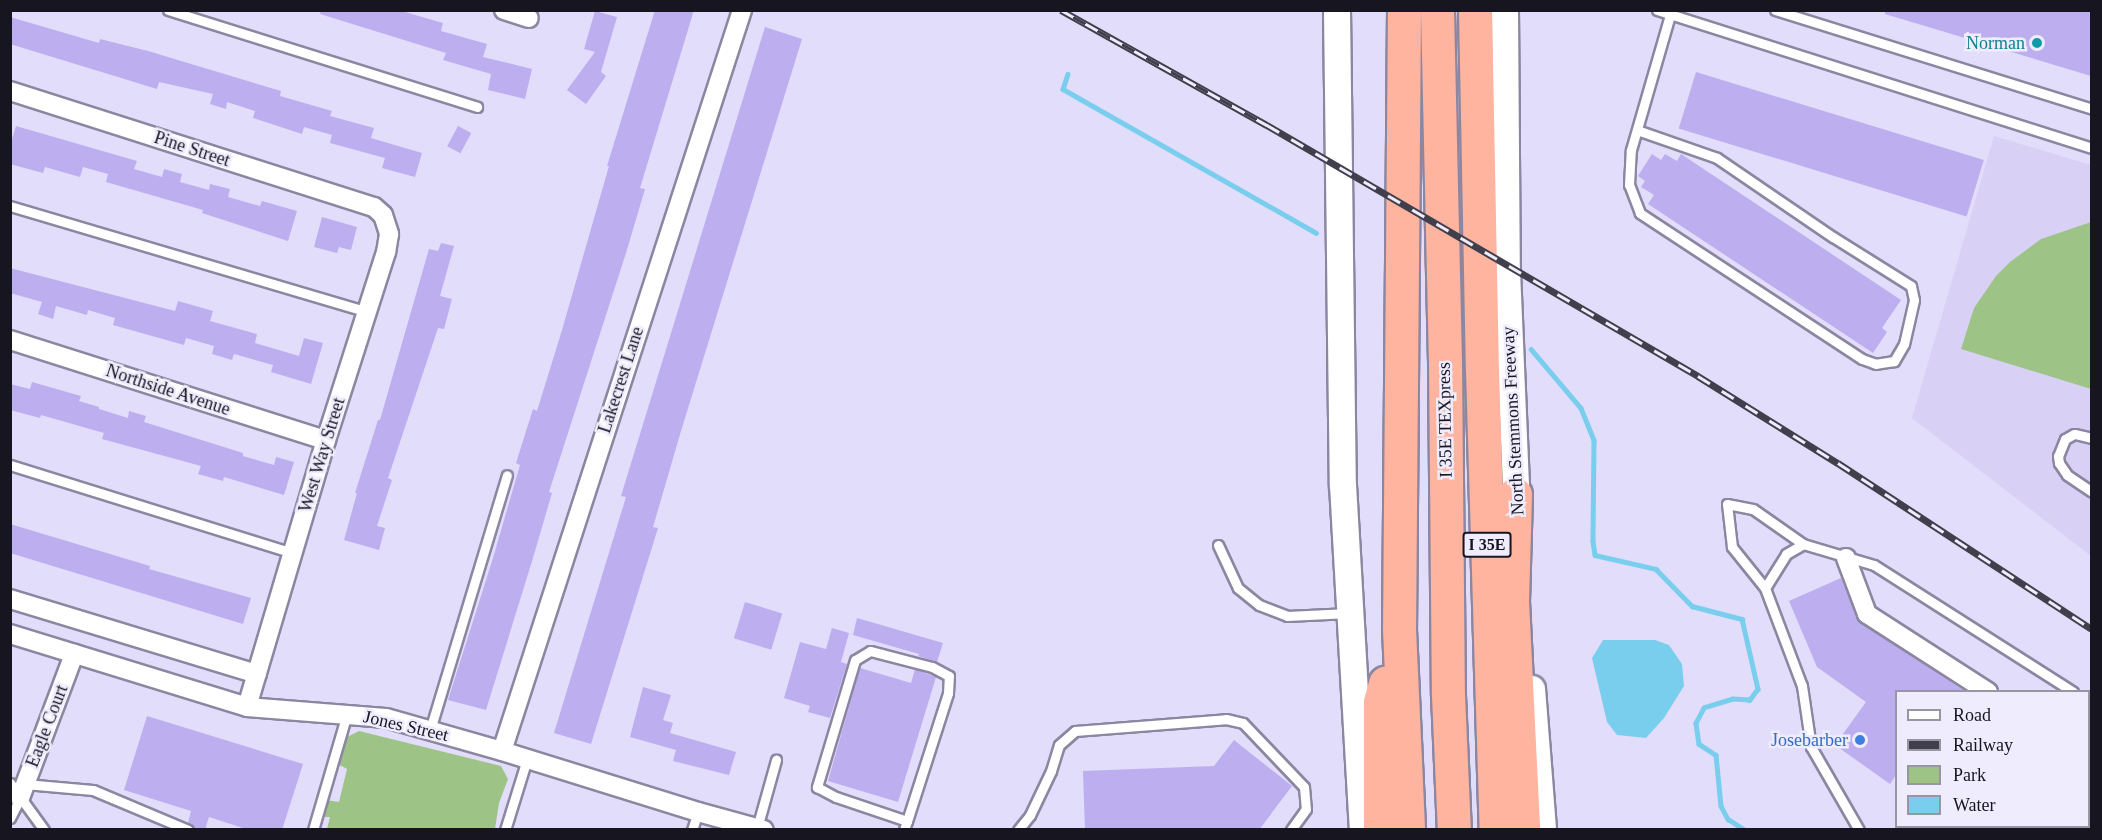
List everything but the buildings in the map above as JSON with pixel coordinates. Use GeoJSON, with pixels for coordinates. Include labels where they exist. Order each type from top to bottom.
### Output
{"type":"FeatureCollection","features":[{"type":"Feature","properties":{"kind":"highway"},"geometry":{"type":"LineString","coordinates":[[1404,10],[1399,628],[1408,830]]}},
{"type":"Feature","properties":{"kind":"highway","name":"I 35E TEXpress"},"geometry":{"type":"LineString","coordinates":[[1437,10],[1445,362],[1448,695],[1454,830]]}},
{"type":"Feature","properties":{"kind":"highway","name":"North Stemmons Freeway"},"geometry":{"type":"LineString","coordinates":[[1475,10],[1482,369],[1496,830]]}},
{"type":"Feature","properties":{"kind":"highway"},"geometry":{"type":"LineString","coordinates":[[1515,494],[1512,601],[1523,830]]}},
{"type":"Feature","properties":{"kind":"highway"},"geometry":{"type":"LineString","coordinates":[[1380,830],[1380,702],[1399,628]]}},
{"type":"Feature","properties":{"kind":"main road"},"geometry":{"type":"LineString","coordinates":[[1337,10],[1343,485],[1363,830]]}},
{"type":"Feature","properties":{"kind":"main road","name":"North Stemmons Freeway"},"geometry":{"type":"LineString","coordinates":[[1505,10],[1507,271],[1515,494],[1544,830]]}},
{"type":"Feature","properties":{"kind":"street"},"geometry":{"type":"LineString","coordinates":[[504,10],[529,18]]}},
{"type":"Feature","properties":{"kind":"street","name":"Lakecrest Lane"},"geometry":{"type":"LineString","coordinates":[[502,751],[742,10]]}},
{"type":"Feature","properties":{"kind":"street","name":"Pine Street"},"geometry":{"type":"LineString","coordinates":[[10,91],[374,207]]}},
{"type":"Feature","properties":{"kind":"street","name":"West Way Street"},"geometry":{"type":"LineString","coordinates":[[247,707],[326,440],[386,252],[389,234],[383,216],[374,207]]}},
{"type":"Feature","properties":{"kind":"street","name":"Northside Avenue"},"geometry":{"type":"LineString","coordinates":[[10,340],[326,440]]}},
{"type":"Feature","properties":{"kind":"street"},"geometry":{"type":"LineString","coordinates":[[1846,558],[1867,614],[1985,690]]}},
{"type":"Feature","properties":{"kind":"street"},"geometry":{"type":"LineString","coordinates":[[10,599],[257,674]]}},
{"type":"Feature","properties":{"kind":"street","name":"Jones Street"},"geometry":{"type":"LineString","coordinates":[[10,634],[247,707],[386,718],[527,759],[695,821],[760,829]]}},
{"type":"Feature","properties":{"kind":"street","name":"Eagle Court"},"geometry":{"type":"LineString","coordinates":[[16,791],[74,654]]}},
{"type":"Feature","properties":{"kind":"lane"},"geometry":{"type":"LineString","coordinates":[[168,10],[477,107]]}},
{"type":"Feature","properties":{"kind":"lane"},"geometry":{"type":"LineString","coordinates":[[1657,10],[2091,148]]}},
{"type":"Feature","properties":{"kind":"lane"},"geometry":{"type":"LineString","coordinates":[[1774,10],[2091,109]]}},
{"type":"Feature","properties":{"kind":"lane"},"geometry":{"type":"LineString","coordinates":[[1637,130],[1717,158],[1833,237],[1911,286],[1914,300],[1905,344],[1894,361],[1876,364],[1862,359],[1640,213],[1629,185],[1631,150],[1670,15]]}},
{"type":"Feature","properties":{"kind":"lane"},"geometry":{"type":"LineString","coordinates":[[10,206],[367,312]]}},
{"type":"Feature","properties":{"kind":"lane"},"geometry":{"type":"LineString","coordinates":[[2091,438],[2074,435],[2065,439],[2058,456],[2059,464],[2067,475],[2091,492]]}},
{"type":"Feature","properties":{"kind":"lane"},"geometry":{"type":"LineString","coordinates":[[10,465],[292,553]]}},
{"type":"Feature","properties":{"kind":"lane"},"geometry":{"type":"LineString","coordinates":[[430,730],[507,475]]}},
{"type":"Feature","properties":{"kind":"lane"},"geometry":{"type":"LineString","coordinates":[[1859,830],[1811,747],[1802,686],[1764,588],[1732,547],[1727,504],[1753,509],[1803,544],[1874,565],[2070,690]]}},
{"type":"Feature","properties":{"kind":"lane"},"geometry":{"type":"LineString","coordinates":[[1764,588],[1786,554],[1803,544]]}},
{"type":"Feature","properties":{"kind":"lane"},"geometry":{"type":"LineString","coordinates":[[1218,545],[1238,588],[1259,605],[1287,616],[1349,614]]}},
{"type":"Feature","properties":{"kind":"lane"},"geometry":{"type":"LineString","coordinates":[[870,651],[932,667],[949,676],[948,693],[906,825],[817,787],[855,660],[870,651]]}},
{"type":"Feature","properties":{"kind":"lane"},"geometry":{"type":"LineString","coordinates":[[314,830],[347,714]]}},
{"type":"Feature","properties":{"kind":"lane"},"geometry":{"type":"LineString","coordinates":[[1018,830],[1030,815],[1052,771],[1059,745],[1075,731],[1226,719],[1243,723],[1304,787],[1306,809],[1291,830]]}},
{"type":"Feature","properties":{"kind":"lane"},"geometry":{"type":"LineString","coordinates":[[506,830],[527,759]]}},
{"type":"Feature","properties":{"kind":"lane"},"geometry":{"type":"LineString","coordinates":[[760,829],[776,760]]}},
{"type":"Feature","properties":{"kind":"lane"},"geometry":{"type":"LineString","coordinates":[[16,791],[93,790],[188,830]]}},
{"type":"Feature","properties":{"kind":"lane"},"geometry":{"type":"LineString","coordinates":[[10,818],[16,791]]}},
{"type":"Feature","properties":{"kind":"lane"},"geometry":{"type":"LineString","coordinates":[[16,791],[44,830]]}},
{"type":"Feature","properties":{"kind":"shaded area"},"geometry":{"type":"Polygon","coordinates":[[[1994,136],[2091,165],[2091,556],[1912,418],[1994,136]]]}},
{"type":"Feature","properties":{"kind":"green space"},"geometry":{"type":"Polygon","coordinates":[[[2091,222],[2091,389],[1961,349],[1974,308],[1996,276],[2010,262],[2041,239],[2091,222]]]}},
{"type":"Feature","properties":{"kind":"green space"},"geometry":{"type":"Polygon","coordinates":[[[359,731],[501,766],[508,779],[499,803],[495,829],[327,829],[330,817],[321,817],[326,800],[339,802],[347,769],[338,764],[345,738],[359,731]]]}},
{"type":"Feature","properties":{"kind":"water"},"geometry":{"type":"Polygon","coordinates":[[[1603,640],[1655,640],[1669,645],[1682,664],[1684,686],[1664,718],[1646,738],[1617,735],[1607,722],[1592,658],[1603,640]]]}},
{"type":"Feature","properties":{"kind":"waterway"},"geometry":{"type":"LineString","coordinates":[[1068,74],[1063,89],[1316,233]]}},
{"type":"Feature","properties":{"kind":"waterway"},"geometry":{"type":"LineString","coordinates":[[1531,349],[1581,408],[1594,441],[1593,541],[1595,555],[1656,569],[1692,606],[1742,619],[1758,689],[1750,700],[1733,699],[1704,708],[1696,723],[1699,744],[1716,755],[1721,806],[1728,819],[1745,830]]}},
{"type":"Feature","properties":{"kind":"railway"},"geometry":{"type":"LineString","coordinates":[[1061,10],[1267,125],[1698,376],[1838,463],[2092,629]]}},
{"type":"Feature","properties":{"kind":"place","name":"Norman"},"geometry":{"type":"Point","coordinates":[2037,43]}},
{"type":"Feature","properties":{"kind":"place","name":"Josebarber"},"geometry":{"type":"Point","coordinates":[1860,740]}}]}
